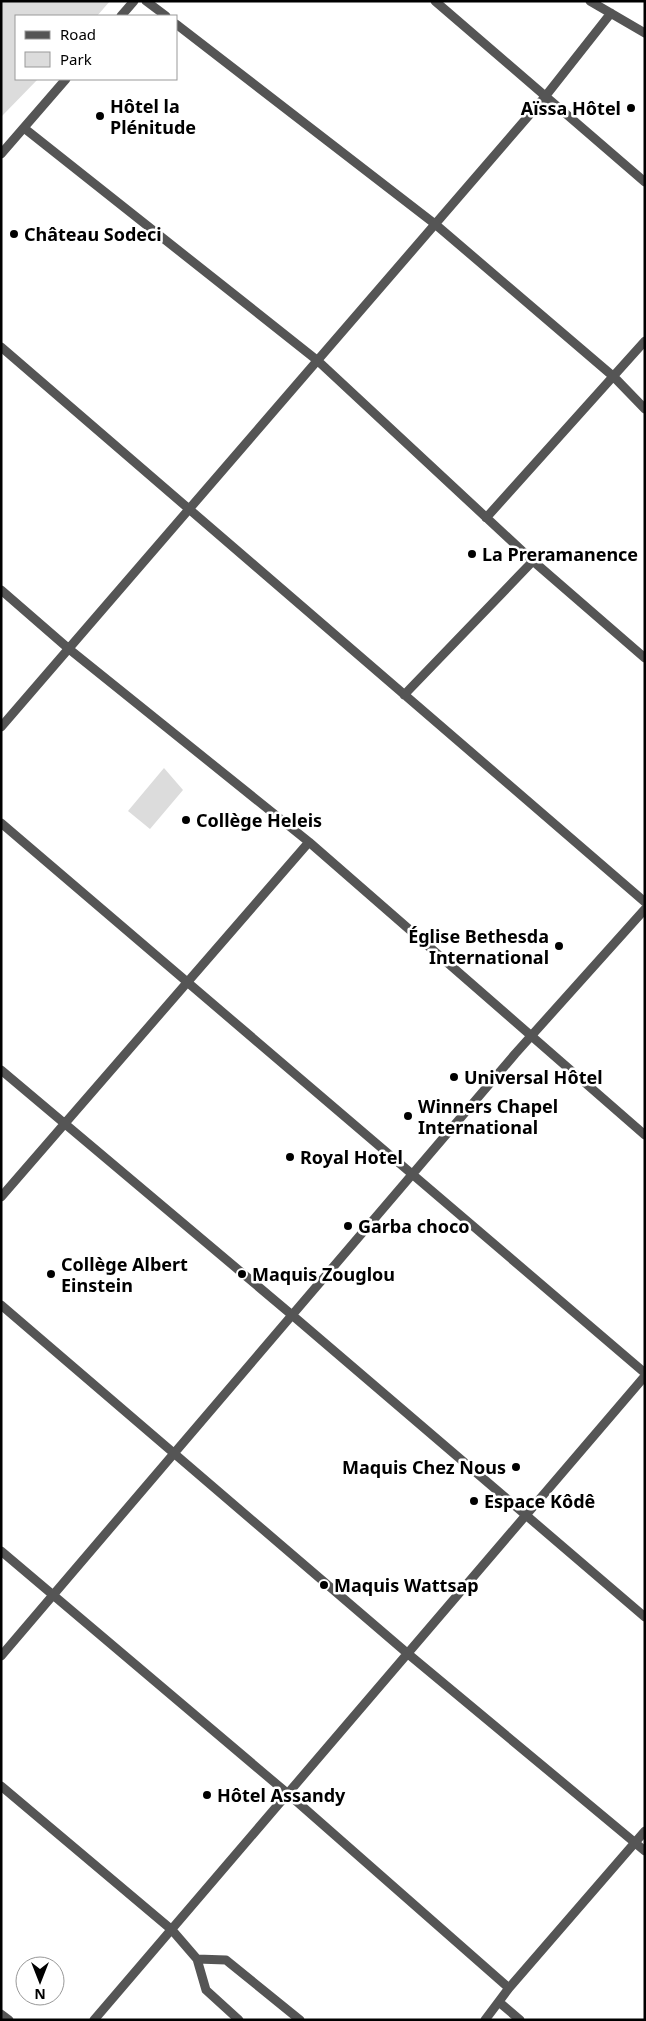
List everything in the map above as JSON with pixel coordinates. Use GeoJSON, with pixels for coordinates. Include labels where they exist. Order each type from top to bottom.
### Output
{"type":"FeatureCollection","features":[{"type":"Feature","properties":{"kind":"street"},"geometry":{"type":"LineString","coordinates":[[122,15],[134,1]]}},
{"type":"Feature","properties":{"kind":"street"},"geometry":{"type":"LineString","coordinates":[[146,1],[165,15]]}},
{"type":"Feature","properties":{"kind":"street"},"geometry":{"type":"LineString","coordinates":[[435,1],[544,98],[645,182]]}},
{"type":"Feature","properties":{"kind":"street"},"geometry":{"type":"LineString","coordinates":[[590,1],[645,33]]}},
{"type":"Feature","properties":{"kind":"street"},"geometry":{"type":"LineString","coordinates":[[1,727],[544,98],[610,13]]}},
{"type":"Feature","properties":{"kind":"street"},"geometry":{"type":"LineString","coordinates":[[178,26],[435,224],[614,377],[645,410]]}},
{"type":"Feature","properties":{"kind":"street"},"geometry":{"type":"LineString","coordinates":[[1,154],[65,80]]}},
{"type":"Feature","properties":{"kind":"street"},"geometry":{"type":"LineString","coordinates":[[24,128],[318,361],[533,561],[645,658]]}},
{"type":"Feature","properties":{"kind":"street"},"geometry":{"type":"LineString","coordinates":[[486,518],[645,341]]}},
{"type":"Feature","properties":{"kind":"street"},"geometry":{"type":"LineString","coordinates":[[1,348],[645,902]]}},
{"type":"Feature","properties":{"kind":"street"},"geometry":{"type":"LineString","coordinates":[[404,695],[533,561]]}},
{"type":"Feature","properties":{"kind":"street"},"geometry":{"type":"LineString","coordinates":[[1,590],[69,649],[309,842],[530,1037],[645,1135]]}},
{"type":"Feature","properties":{"kind":"street"},"geometry":{"type":"LineString","coordinates":[[1,823],[645,1374],[527,1516],[407,1653],[94,2020]]}},
{"type":"Feature","properties":{"kind":"street"},"geometry":{"type":"LineString","coordinates":[[1,1197],[309,842]]}},
{"type":"Feature","properties":{"kind":"street"},"geometry":{"type":"LineString","coordinates":[[1,1656],[176,1454],[292,1315],[530,1037],[645,909]]}},
{"type":"Feature","properties":{"kind":"street"},"geometry":{"type":"LineString","coordinates":[[1,1070],[292,1315],[645,1617]]}},
{"type":"Feature","properties":{"kind":"street"},"geometry":{"type":"LineString","coordinates":[[1,1304],[407,1653],[645,1851]]}},
{"type":"Feature","properties":{"kind":"street"},"geometry":{"type":"LineString","coordinates":[[1,1551],[288,1793],[509,1988]]}},
{"type":"Feature","properties":{"kind":"street"},"geometry":{"type":"LineString","coordinates":[[1,1786],[172,1930],[197,1959],[206,1990],[239,2020]]}},
{"type":"Feature","properties":{"kind":"street"},"geometry":{"type":"LineString","coordinates":[[485,2020],[509,1988],[645,1831]]}},
{"type":"Feature","properties":{"kind":"street"},"geometry":{"type":"LineString","coordinates":[[197,1959],[226,1960],[300,2020]]}},
{"type":"Feature","properties":{"kind":"street"},"geometry":{"type":"LineString","coordinates":[[498,2002],[520,2020]]}},
{"type":"Feature","properties":{"kind":"green space"},"geometry":{"type":"Polygon","coordinates":[[[1,1],[110,1],[98,15],[15,15],[15,80],[37,80],[1,117],[1,1]]]}},
{"type":"Feature","properties":{"kind":"green space"},"geometry":{"type":"Polygon","coordinates":[[[164,768],[183,790],[150,829],[128,811],[164,768]]]}},
{"type":"Feature","properties":{"kind":"place","name":"Aïssa Hôtel"},"geometry":{"type":"Point","coordinates":[631,108]}},
{"type":"Feature","properties":{"kind":"place","name":"Hôtel la Plénitude"},"geometry":{"type":"Point","coordinates":[100,116]}},
{"type":"Feature","properties":{"kind":"place","name":"Château Sodeci"},"geometry":{"type":"Point","coordinates":[14,234]}},
{"type":"Feature","properties":{"kind":"place","name":"La Preramanence"},"geometry":{"type":"Point","coordinates":[472,554]}},
{"type":"Feature","properties":{"kind":"place","name":"Collège Heleis"},"geometry":{"type":"Point","coordinates":[186,820]}},
{"type":"Feature","properties":{"kind":"place","name":"Église Bethesda International"},"geometry":{"type":"Point","coordinates":[559,946]}},
{"type":"Feature","properties":{"kind":"place","name":"Universal Hôtel"},"geometry":{"type":"Point","coordinates":[454,1077]}},
{"type":"Feature","properties":{"kind":"place","name":"Winners Chapel International"},"geometry":{"type":"Point","coordinates":[408,1116]}},
{"type":"Feature","properties":{"kind":"place","name":"Royal Hotel"},"geometry":{"type":"Point","coordinates":[290,1157]}},
{"type":"Feature","properties":{"kind":"place","name":"Garba choco"},"geometry":{"type":"Point","coordinates":[348,1226]}},
{"type":"Feature","properties":{"kind":"place","name":"Collège Albert Einstein"},"geometry":{"type":"Point","coordinates":[51,1274]}},
{"type":"Feature","properties":{"kind":"place","name":"Maquis Zouglou"},"geometry":{"type":"Point","coordinates":[242,1274]}},
{"type":"Feature","properties":{"kind":"place","name":"Maquis Chez Nous"},"geometry":{"type":"Point","coordinates":[516,1467]}},
{"type":"Feature","properties":{"kind":"place","name":"Espace Kôdê"},"geometry":{"type":"Point","coordinates":[474,1501]}},
{"type":"Feature","properties":{"kind":"place","name":"Maquis Wattsap"},"geometry":{"type":"Point","coordinates":[324,1585]}},
{"type":"Feature","properties":{"kind":"place","name":"Hôtel Assandy"},"geometry":{"type":"Point","coordinates":[207,1795]}}]}
